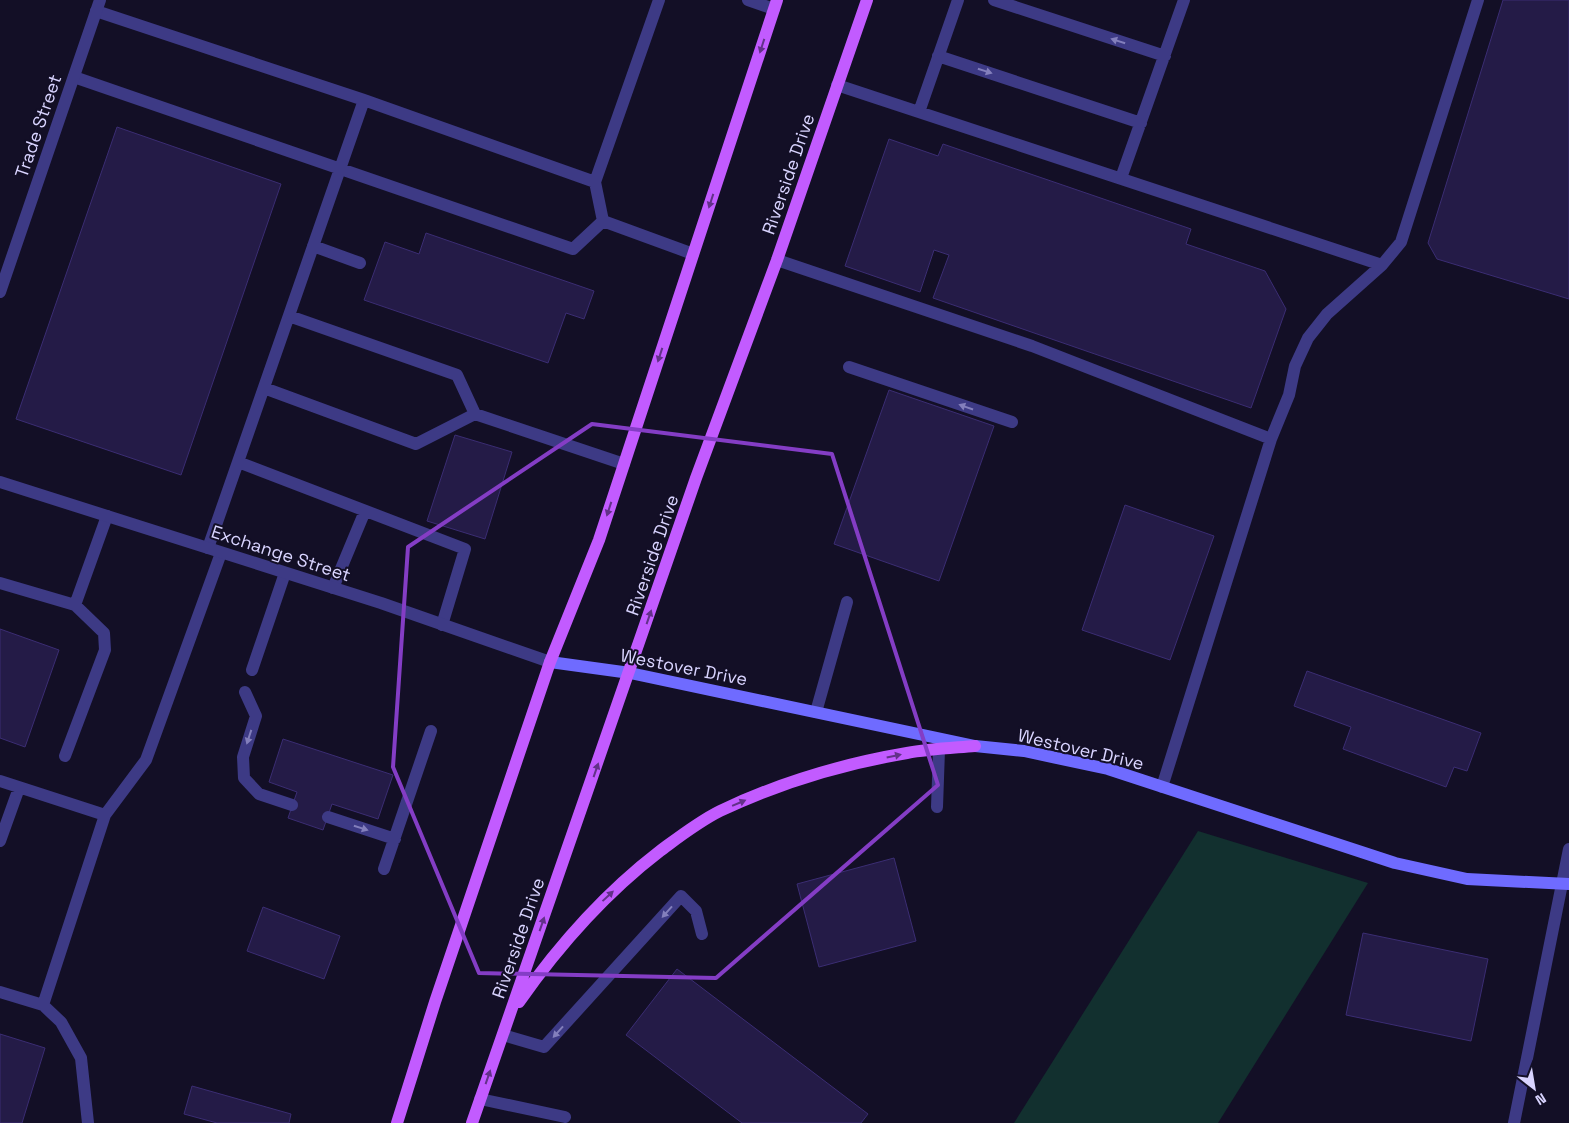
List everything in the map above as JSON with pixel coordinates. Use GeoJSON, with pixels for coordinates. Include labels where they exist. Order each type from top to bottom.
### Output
{"type":"FeatureCollection","features":[{"type":"Feature","properties":{"kind":"main road","name":"Riverside Drive"},"geometry":{"type":"LineString","coordinates":[[472,1123],[700,469],[777,260],[867,0]]}},
{"type":"Feature","properties":{"kind":"main road"},"geometry":{"type":"LineString","coordinates":[[397,1123],[435,1002],[550,662],[598,540],[624,464],[776,4]]}},
{"type":"Feature","properties":{"kind":"main road","name":"Westover Drive"},"geometry":{"type":"LineString","coordinates":[[550,662],[630,673],[975,746],[1024,751],[1108,769],[1394,863],[1467,879],[1565,884]]}},
{"type":"Feature","properties":{"kind":"main road"},"geometry":{"type":"LineString","coordinates":[[510,1015],[545,964],[587,915],[634,871],[685,832],[718,812],[780,786],[843,766],[908,753],[975,746]]}},
{"type":"Feature","properties":{"kind":"street"},"geometry":{"type":"LineString","coordinates":[[603,220],[595,182],[659,0]]}},
{"type":"Feature","properties":{"kind":"street"},"geometry":{"type":"LineString","coordinates":[[748,0],[776,4]]}},
{"type":"Feature","properties":{"kind":"street"},"geometry":{"type":"LineString","coordinates":[[918,112],[958,0]]}},
{"type":"Feature","properties":{"kind":"street"},"geometry":{"type":"LineString","coordinates":[[994,0],[1165,56]]}},
{"type":"Feature","properties":{"kind":"street"},"geometry":{"type":"LineString","coordinates":[[1121,178],[1184,0]]}},
{"type":"Feature","properties":{"kind":"street"},"geometry":{"type":"LineString","coordinates":[[1162,787],[1271,440],[1289,395],[1295,366],[1308,338],[1327,314],[1382,265],[1401,242],[1478,0]]}},
{"type":"Feature","properties":{"kind":"street"},"geometry":{"type":"LineString","coordinates":[[98,6],[595,182]]}},
{"type":"Feature","properties":{"kind":"street","name":"Trade Street"},"geometry":{"type":"LineString","coordinates":[[0,292],[98,6]]}},
{"type":"Feature","properties":{"kind":"street"},"geometry":{"type":"LineString","coordinates":[[938,56],[1141,122]]}},
{"type":"Feature","properties":{"kind":"street"},"geometry":{"type":"LineString","coordinates":[[74,77],[573,249],[603,220]]}},
{"type":"Feature","properties":{"kind":"street"},"geometry":{"type":"LineString","coordinates":[[837,85],[1382,265]]}},
{"type":"Feature","properties":{"kind":"street"},"geometry":{"type":"LineString","coordinates":[[208,548],[364,100]]}},
{"type":"Feature","properties":{"kind":"street"},"geometry":{"type":"LineString","coordinates":[[603,220],[693,254]]}},
{"type":"Feature","properties":{"kind":"street"},"geometry":{"type":"LineString","coordinates":[[313,246],[360,263]]}},
{"type":"Feature","properties":{"kind":"street"},"geometry":{"type":"LineString","coordinates":[[777,260],[1032,346],[1271,440]]}},
{"type":"Feature","properties":{"kind":"street"},"geometry":{"type":"LineString","coordinates":[[289,316],[457,376],[475,414]]}},
{"type":"Feature","properties":{"kind":"street"},"geometry":{"type":"LineString","coordinates":[[849,368],[1012,422]]}},
{"type":"Feature","properties":{"kind":"street"},"geometry":{"type":"LineString","coordinates":[[264,388],[416,444],[475,414],[624,464]]}},
{"type":"Feature","properties":{"kind":"street"},"geometry":{"type":"LineString","coordinates":[[238,462],[465,549],[442,625]]}},
{"type":"Feature","properties":{"kind":"street","name":"Exchange Street"},"geometry":{"type":"LineString","coordinates":[[0,482],[333,588],[550,662]]}},
{"type":"Feature","properties":{"kind":"street"},"geometry":{"type":"LineString","coordinates":[[333,588],[365,511]]}},
{"type":"Feature","properties":{"kind":"street"},"geometry":{"type":"LineString","coordinates":[[75,605],[106,516]]}},
{"type":"Feature","properties":{"kind":"street"},"geometry":{"type":"LineString","coordinates":[[42,1005],[105,815],[146,760],[221,553]]}},
{"type":"Feature","properties":{"kind":"street"},"geometry":{"type":"LineString","coordinates":[[252,670],[285,573]]}},
{"type":"Feature","properties":{"kind":"street"},"geometry":{"type":"LineString","coordinates":[[0,583],[75,605],[104,633],[105,650],[66,756]]}},
{"type":"Feature","properties":{"kind":"street"},"geometry":{"type":"LineString","coordinates":[[816,712],[847,602]]}},
{"type":"Feature","properties":{"kind":"street"},"geometry":{"type":"LineString","coordinates":[[245,692],[256,716],[243,757],[244,778],[259,794],[292,805]]}},
{"type":"Feature","properties":{"kind":"street"},"geometry":{"type":"LineString","coordinates":[[384,869],[431,731]]}},
{"type":"Feature","properties":{"kind":"street"},"geometry":{"type":"LineString","coordinates":[[937,807],[939,750]]}},
{"type":"Feature","properties":{"kind":"street"},"geometry":{"type":"LineString","coordinates":[[0,782],[105,815]]}},
{"type":"Feature","properties":{"kind":"street"},"geometry":{"type":"LineString","coordinates":[[0,842],[19,788]]}},
{"type":"Feature","properties":{"kind":"street"},"geometry":{"type":"LineString","coordinates":[[328,817],[395,839]]}},
{"type":"Feature","properties":{"kind":"street"},"geometry":{"type":"LineString","coordinates":[[1514,1123],[1565,884],[1569,849]]}},
{"type":"Feature","properties":{"kind":"street"},"geometry":{"type":"LineString","coordinates":[[502,1035],[544,1047],[682,896],[696,911],[702,934]]}},
{"type":"Feature","properties":{"kind":"street"},"geometry":{"type":"LineString","coordinates":[[0,992],[42,1005],[61,1022],[80,1058],[88,1123]]}},
{"type":"Feature","properties":{"kind":"street"},"geometry":{"type":"LineString","coordinates":[[480,1099],[564,1117]]}},
{"type":"Feature","properties":{"kind":"highlighted area"},"geometry":{"type":"Polygon","coordinates":[[[592,424],[832,454],[938,785],[716,978],[479,973],[393,767],[408,547],[592,424]]]}},
{"type":"Feature","properties":{"kind":"green space"},"geometry":{"type":"Polygon","coordinates":[[[1198,831],[1368,883],[1218,1123],[1014,1123],[1198,831]]]}},
{"type":"Feature","properties":{"kind":"building"},"geometry":{"type":"Polygon","coordinates":[[[1503,0],[1569,0],[1569,299],[1437,259],[1428,243],[1503,0]]]}},
{"type":"Feature","properties":{"kind":"building"},"geometry":{"type":"Polygon","coordinates":[[[117,127],[281,184],[181,475],[16,419],[117,127]]]}},
{"type":"Feature","properties":{"kind":"building"},"geometry":{"type":"Polygon","coordinates":[[[889,139],[938,156],[943,144],[1191,229],[1186,244],[1265,271],[1286,309],[1251,408],[933,298],[949,255],[934,250],[920,292],[845,266],[889,139]]]}},
{"type":"Feature","properties":{"kind":"building"},"geometry":{"type":"Polygon","coordinates":[[[426,233],[594,291],[584,319],[566,313],[548,363],[364,300],[385,242],[419,254],[426,233]]]}},
{"type":"Feature","properties":{"kind":"building"},"geometry":{"type":"Polygon","coordinates":[[[889,390],[994,426],[939,581],[834,544],[889,390]]]}},
{"type":"Feature","properties":{"kind":"building"},"geometry":{"type":"Polygon","coordinates":[[[455,435],[512,452],[485,539],[427,521],[455,435]]]}},
{"type":"Feature","properties":{"kind":"building"},"geometry":{"type":"Polygon","coordinates":[[[1125,505],[1214,536],[1170,660],[1082,630],[1125,505]]]}},
{"type":"Feature","properties":{"kind":"building"},"geometry":{"type":"Polygon","coordinates":[[[0,629],[59,650],[25,747],[0,738],[0,629]]]}},
{"type":"Feature","properties":{"kind":"building"},"geometry":{"type":"Polygon","coordinates":[[[1307,671],[1481,733],[1467,771],[1454,767],[1446,787],[1343,749],[1351,727],[1294,706],[1307,671]]]}},
{"type":"Feature","properties":{"kind":"building"},"geometry":{"type":"Polygon","coordinates":[[[283,739],[393,775],[378,819],[332,804],[323,830],[288,818],[297,792],[269,782],[283,739]]]}},
{"type":"Feature","properties":{"kind":"building"},"geometry":{"type":"Polygon","coordinates":[[[894,858],[916,941],[819,967],[797,884],[894,858]]]}},
{"type":"Feature","properties":{"kind":"building"},"geometry":{"type":"Polygon","coordinates":[[[263,907],[340,936],[324,979],[247,951],[263,907]]]}},
{"type":"Feature","properties":{"kind":"building"},"geometry":{"type":"Polygon","coordinates":[[[1363,933],[1488,959],[1471,1041],[1346,1015],[1363,933]]]}},
{"type":"Feature","properties":{"kind":"building"},"geometry":{"type":"Polygon","coordinates":[[[677,969],[868,1114],[861,1123],[742,1123],[626,1035],[677,969]]]}},
{"type":"Feature","properties":{"kind":"building"},"geometry":{"type":"Polygon","coordinates":[[[0,1034],[45,1048],[22,1123],[0,1123],[0,1034]]]}},
{"type":"Feature","properties":{"kind":"building"},"geometry":{"type":"Polygon","coordinates":[[[192,1086],[291,1114],[289,1123],[217,1123],[184,1114],[192,1086]]]}}]}
